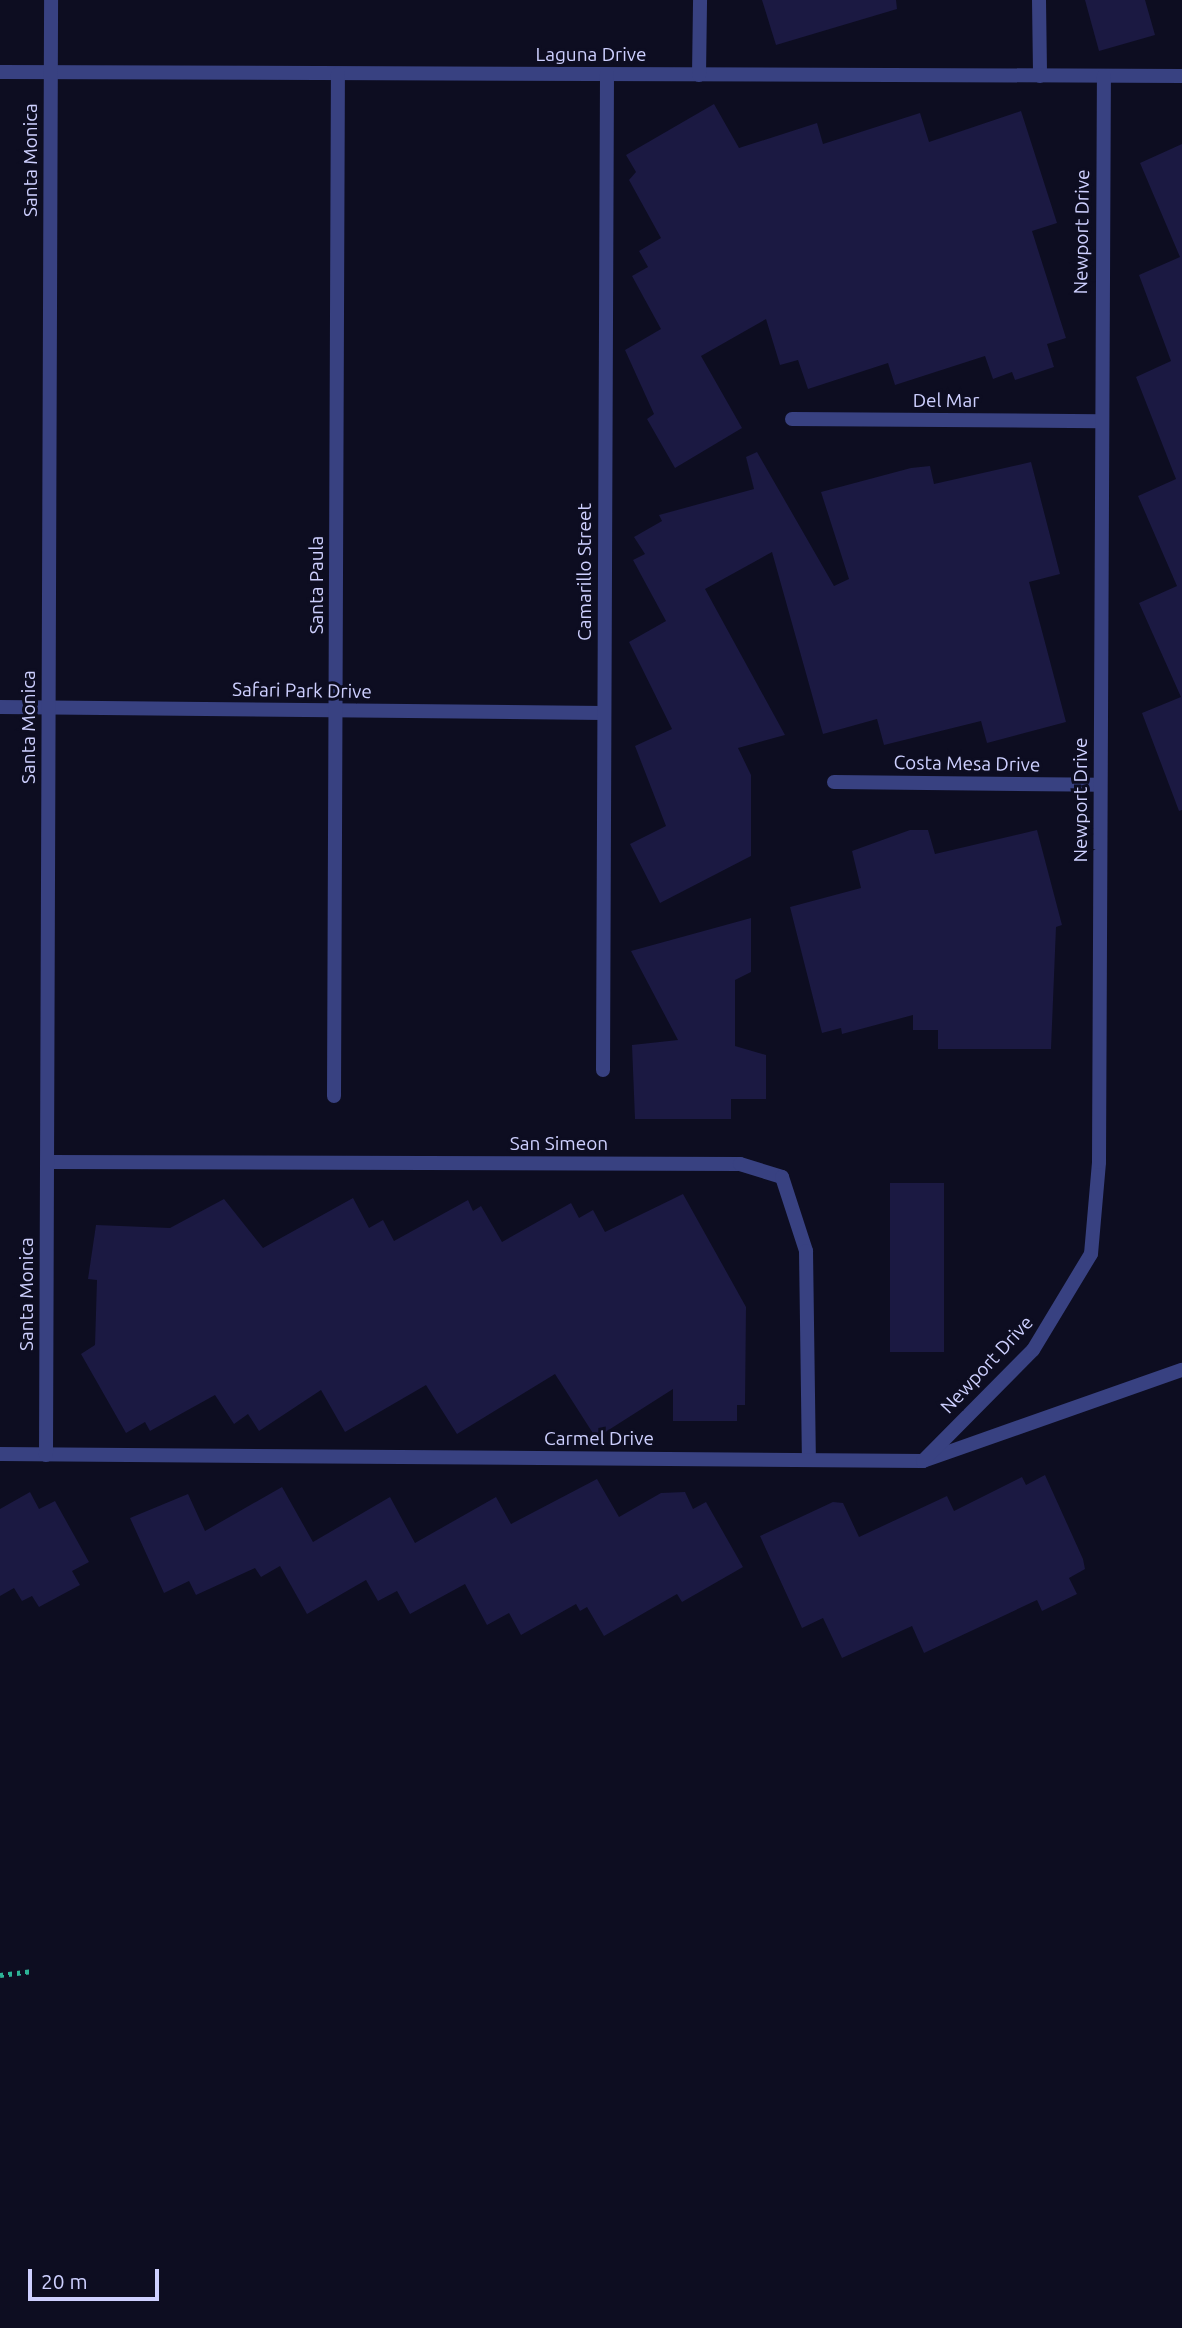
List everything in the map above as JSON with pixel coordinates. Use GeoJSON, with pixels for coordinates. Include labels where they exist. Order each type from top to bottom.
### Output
{"type":"FeatureCollection","features":[{"type":"Feature","properties":{"kind":"street","name":"Santa Monica"},"geometry":{"type":"LineString","coordinates":[[46,1454],[51,0]]}},
{"type":"Feature","properties":{"kind":"street"},"geometry":{"type":"LineString","coordinates":[[699,75],[700,0]]}},
{"type":"Feature","properties":{"kind":"street"},"geometry":{"type":"LineString","coordinates":[[1039,0],[1040,76]]}},
{"type":"Feature","properties":{"kind":"street","name":"Laguna Drive"},"geometry":{"type":"LineString","coordinates":[[0,72],[1182,76]]}},
{"type":"Feature","properties":{"kind":"street","name":"Santa Paula"},"geometry":{"type":"LineString","coordinates":[[334,1096],[338,74]]}},
{"type":"Feature","properties":{"kind":"street","name":"Camarillo Street"},"geometry":{"type":"LineString","coordinates":[[603,1070],[607,74]]}},
{"type":"Feature","properties":{"kind":"street","name":"Newport Drive"},"geometry":{"type":"LineString","coordinates":[[923,1461],[1033,1350],[1090,1254],[1099,1162],[1099,421],[1104,76]]}},
{"type":"Feature","properties":{"kind":"street","name":"Del Mar"},"geometry":{"type":"LineString","coordinates":[[792,419],[1099,421]]}},
{"type":"Feature","properties":{"kind":"street","name":"Safari Park Drive"},"geometry":{"type":"LineString","coordinates":[[0,707],[604,713]]}},
{"type":"Feature","properties":{"kind":"street","name":"Costa Mesa Drive"},"geometry":{"type":"LineString","coordinates":[[834,782],[1100,785]]}},
{"type":"Feature","properties":{"kind":"street","name":"San Simeon"},"geometry":{"type":"LineString","coordinates":[[47,1162],[740,1164],[782,1177],[806,1251],[809,1459]]}},
{"type":"Feature","properties":{"kind":"street","name":"Carmel Drive"},"geometry":{"type":"LineString","coordinates":[[0,1454],[923,1461],[1182,1370]]}},
{"type":"Feature","properties":{"kind":"path"},"geometry":{"type":"LineString","coordinates":[[0,1975],[31,1971]]}},
{"type":"Feature","properties":{"kind":"building"},"geometry":{"type":"Polygon","coordinates":[[[762,0],[896,0],[897,9],[776,45],[762,0]]]}},
{"type":"Feature","properties":{"kind":"building"},"geometry":{"type":"Polygon","coordinates":[[[1085,0],[1145,0],[1155,35],[1099,51],[1085,0]]]}},
{"type":"Feature","properties":{"kind":"building"},"geometry":{"type":"Polygon","coordinates":[[[714,104],[739,148],[817,123],[823,144],[920,113],[929,142],[1021,111],[1057,223],[1032,231],[1066,338],[1047,344],[1054,367],[1015,380],[1012,372],[993,379],[985,356],[895,385],[888,363],[808,389],[798,360],[780,365],[766,319],[701,356],[742,428],[675,468],[647,419],[654,414],[625,350],[661,329],[632,276],[648,267],[639,251],[661,238],[629,180],[636,172],[626,155],[714,104]]]}},
{"type":"Feature","properties":{"kind":"building"},"geometry":{"type":"Polygon","coordinates":[[[1182,144],[1182,810],[1179,811],[1142,713],[1181,697],[1139,603],[1177,586],[1138,496],[1176,479],[1136,377],[1171,361],[1139,275],[1180,257],[1140,163],[1182,144]]]}},
{"type":"Feature","properties":{"kind":"building"},"geometry":{"type":"Polygon","coordinates":[[[757,452],[834,586],[849,579],[821,492],[911,468],[930,466],[934,484],[1031,462],[1060,574],[1029,582],[1066,722],[987,743],[981,721],[884,745],[877,719],[823,734],[772,552],[705,589],[785,735],[738,748],[751,775],[751,856],[660,903],[630,844],[666,826],[635,746],[672,729],[629,642],[666,621],[633,560],[645,554],[634,537],[662,521],[659,515],[754,489],[746,457],[757,452]]]}},
{"type":"Feature","properties":{"kind":"building"},"geometry":{"type":"Polygon","coordinates":[[[910,830],[928,830],[935,854],[1037,830],[1062,925],[1056,927],[1051,1049],[938,1049],[938,1030],[913,1030],[913,1015],[842,1034],[841,1028],[822,1033],[790,907],[861,888],[852,851],[910,830]]]}},
{"type":"Feature","properties":{"kind":"building"},"geometry":{"type":"Polygon","coordinates":[[[751,918],[751,972],[735,980],[735,1046],[766,1055],[766,1099],[731,1099],[731,1119],[635,1119],[632,1045],[678,1040],[631,951],[751,918]]]}},
{"type":"Feature","properties":{"kind":"building"},"geometry":{"type":"Polygon","coordinates":[[[890,1183],[944,1183],[944,1352],[890,1352],[890,1183]]]}},
{"type":"Feature","properties":{"kind":"building"},"geometry":{"type":"Polygon","coordinates":[[[683,1194],[746,1307],[745,1405],[737,1405],[737,1421],[673,1421],[673,1389],[596,1438],[555,1374],[457,1434],[426,1385],[345,1432],[321,1390],[259,1431],[248,1414],[234,1424],[215,1395],[150,1431],[145,1422],[126,1433],[81,1354],[95,1345],[97,1280],[88,1279],[96,1225],[170,1228],[224,1199],[263,1248],[353,1198],[369,1228],[383,1220],[394,1241],[468,1200],[473,1211],[481,1206],[502,1242],[571,1203],[579,1218],[593,1210],[605,1232],[683,1194]]]}},
{"type":"Feature","properties":{"kind":"building"},"geometry":{"type":"Polygon","coordinates":[[[1045,1475],[1083,1559],[1085,1569],[1069,1578],[1077,1594],[1042,1611],[1037,1600],[924,1653],[912,1626],[842,1658],[823,1618],[802,1628],[760,1536],[833,1502],[843,1503],[859,1537],[947,1496],[954,1511],[1022,1477],[1026,1485],[1045,1475]]]}},
{"type":"Feature","properties":{"kind":"building"},"geometry":{"type":"Polygon","coordinates":[[[597,1479],[619,1517],[661,1493],[685,1492],[693,1509],[706,1502],[743,1567],[682,1602],[677,1594],[604,1636],[587,1607],[580,1611],[576,1604],[521,1635],[509,1613],[487,1625],[465,1584],[410,1614],[397,1591],[378,1601],[366,1580],[307,1614],[280,1566],[261,1577],[255,1568],[196,1595],[189,1581],[164,1593],[130,1518],[188,1494],[205,1531],[282,1487],[313,1542],[390,1497],[415,1543],[496,1497],[511,1524],[597,1479]]]}},
{"type":"Feature","properties":{"kind":"building"},"geometry":{"type":"Polygon","coordinates":[[[30,1492],[39,1509],[55,1501],[89,1562],[72,1571],[80,1585],[39,1607],[32,1596],[22,1601],[14,1588],[0,1596],[0,1509],[30,1492]]]}}]}
